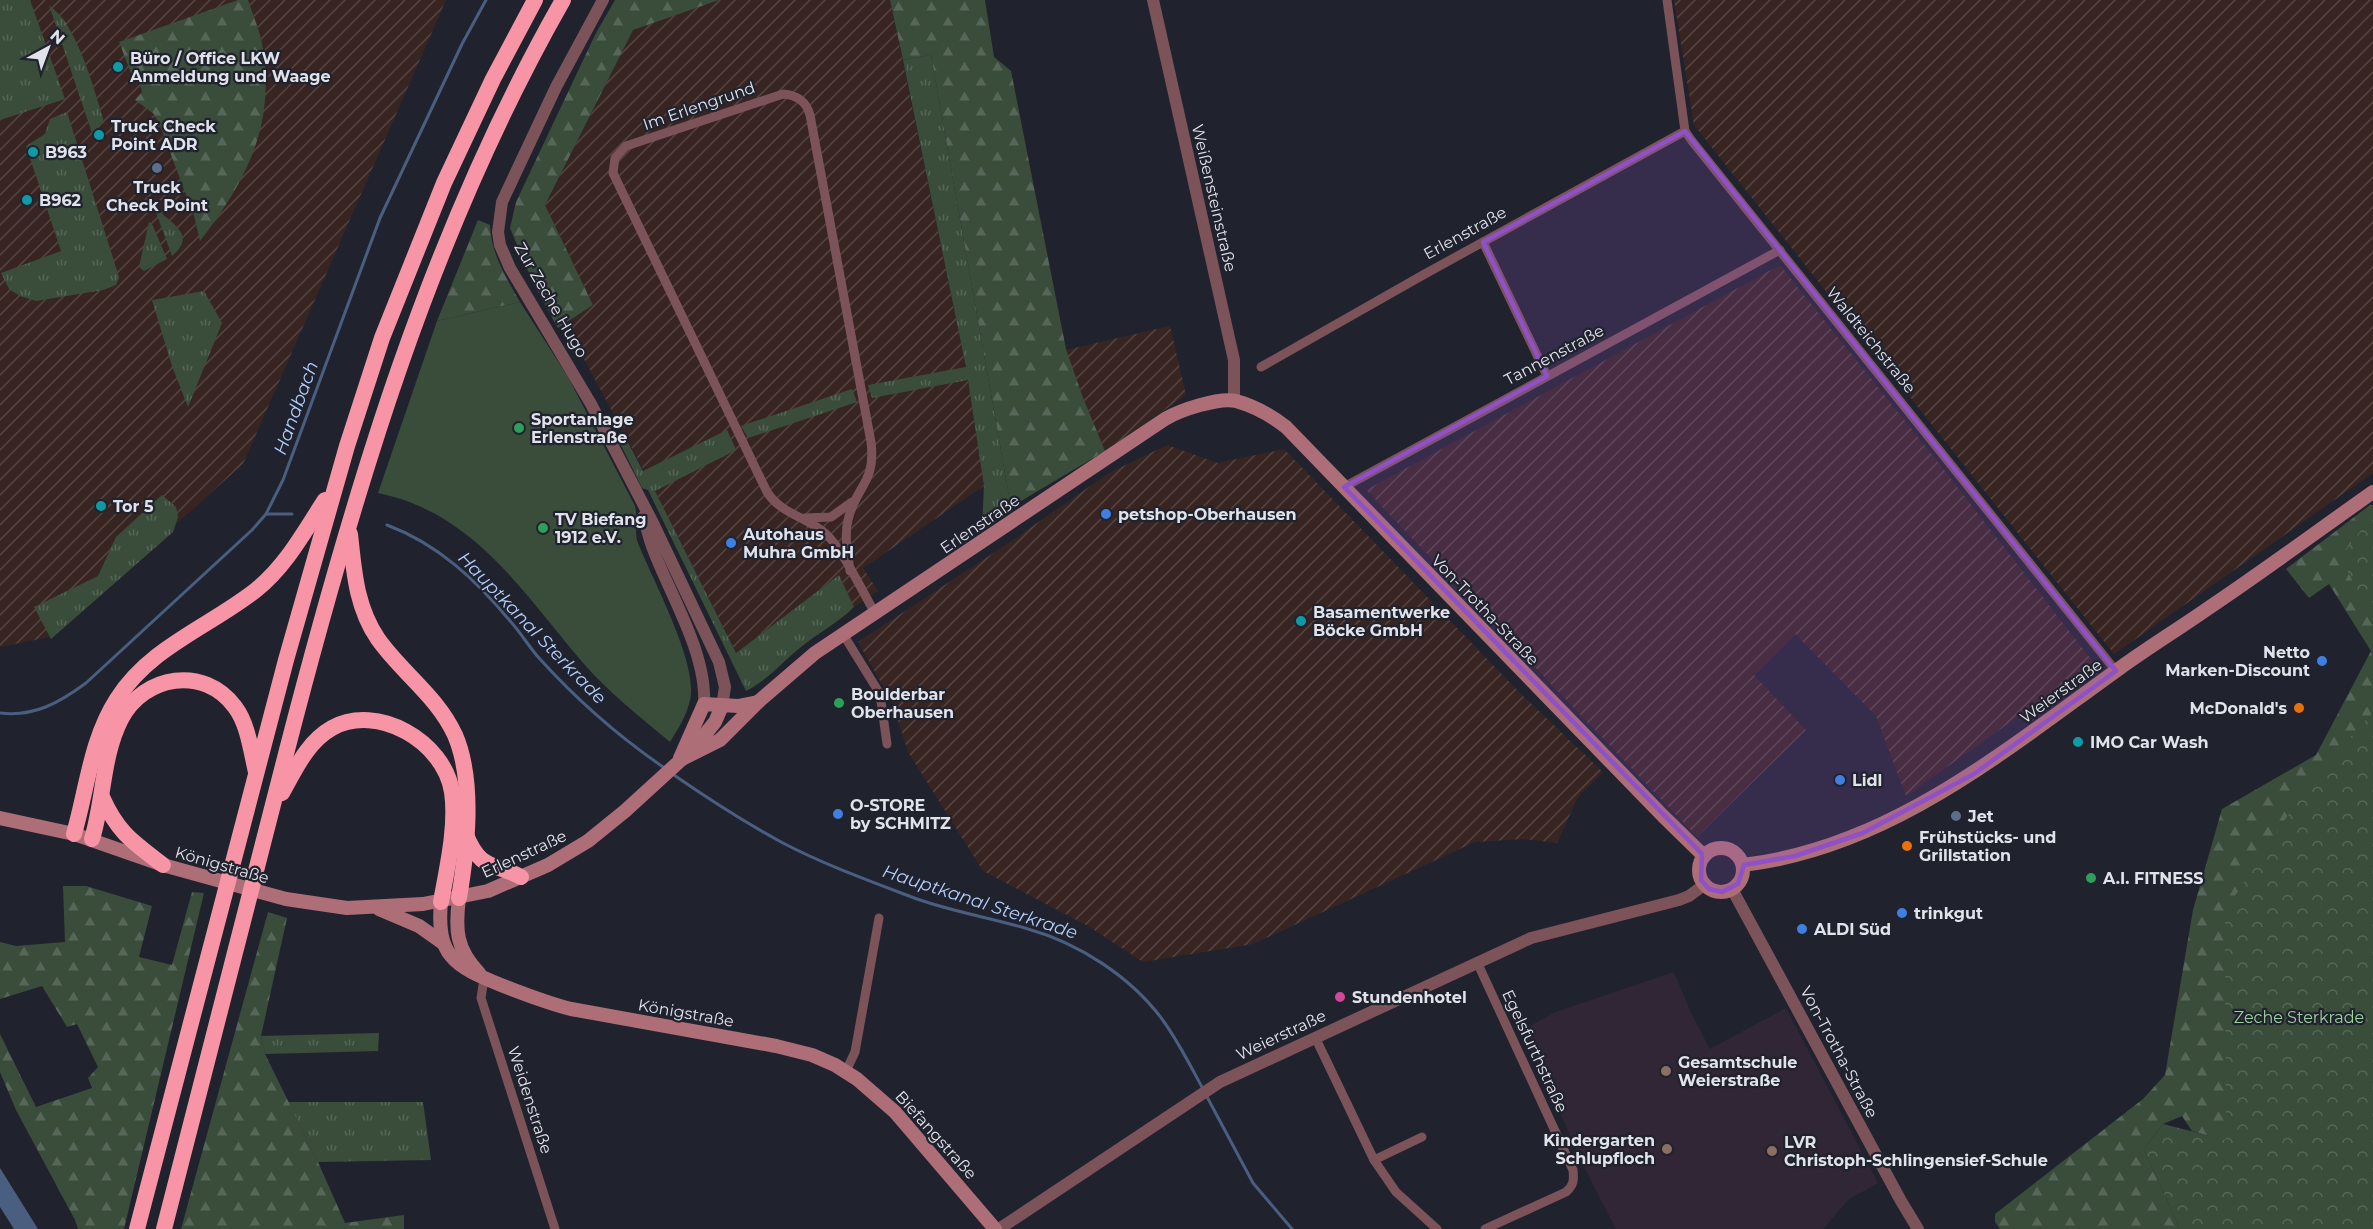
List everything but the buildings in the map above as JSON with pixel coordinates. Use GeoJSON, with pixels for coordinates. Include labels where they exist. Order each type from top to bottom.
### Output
{"type":"FeatureCollection","features":[{"type":"Feature","properties":{"kind":"highway"},"geometry":{"type":"LineString","coordinates":[[137,1229],[286,660],[336,481],[382,338],[444,183],[493,79],[535,0]]}},
{"type":"Feature","properties":{"kind":"highway"},"geometry":{"type":"LineString","coordinates":[[164,1229],[270,815],[349,524],[404,349],[483,156],[563,0]]}},
{"type":"Feature","properties":{"kind":"highway"},"geometry":{"type":"LineString","coordinates":[[74,834],[101,731],[111,708],[125,687],[156,656],[242,600],[276,572],[298,544],[336,481]]}},
{"type":"Feature","properties":{"kind":"highway"},"geometry":{"type":"LineString","coordinates":[[349,524],[356,587],[366,618],[387,651],[426,691],[443,713],[460,748],[466,785],[463,872],[459,898]]}},
{"type":"Feature","properties":{"kind":"highway"},"geometry":{"type":"LineString","coordinates":[[92,839],[111,746],[126,711],[145,690],[174,680],[199,682],[214,688],[228,698],[242,720],[256,773]]}},
{"type":"Feature","properties":{"kind":"highway"},"geometry":{"type":"LineString","coordinates":[[270,815],[305,754],[318,739],[331,729],[346,722],[370,719],[402,730],[416,738],[439,761],[452,792],[448,861],[441,902]]}},
{"type":"Feature","properties":{"kind":"highway"},"geometry":{"type":"LineString","coordinates":[[102,797],[115,824],[124,836],[163,865]]}},
{"type":"Feature","properties":{"kind":"highway"},"geometry":{"type":"LineString","coordinates":[[465,834],[471,848],[484,863],[521,877]]}},
{"type":"Feature","properties":{"kind":"main road","name":"Von-Trotha-Straße"},"geometry":{"type":"LineString","coordinates":[[1234,400],[1280,422],[1662,816],[1704,856]]}},
{"type":"Feature","properties":{"kind":"main road","name":"Erlenstraße"},"geometry":{"type":"LineString","coordinates":[[680,760],[720,740],[758,702],[806,660],[1165,419],[1190,407],[1234,400]]}},
{"type":"Feature","properties":{"kind":"main road","name":"Weierstraße"},"geometry":{"type":"LineString","coordinates":[[1743,865],[1795,856],[1825,847],[1870,829],[1926,802],[1987,765],[2116,671],[2373,492]]}},
{"type":"Feature","properties":{"kind":"main road"},"geometry":{"type":"LineString","coordinates":[[704,704],[738,706],[758,702]]}},
{"type":"Feature","properties":{"kind":"main road","name":"Erlenstraße"},"geometry":{"type":"LineString","coordinates":[[680,760],[704,704]]}},
{"type":"Feature","properties":{"kind":"main road","name":"Erlenstraße"},"geometry":{"type":"LineString","coordinates":[[459,898],[488,891],[521,877],[567,855],[600,833],[702,740],[715,722],[722,706]]}},
{"type":"Feature","properties":{"kind":"main road","name":"Königstraße"},"geometry":{"type":"LineString","coordinates":[[0,818],[92,839],[163,865],[271,896],[308,904],[347,909],[377,908],[459,898]]}},
{"type":"Feature","properties":{"kind":"main road"},"geometry":{"type":"LineString","coordinates":[[1726,848],[1735,853],[1743,865],[1741,879],[1732,889],[1719,892],[1712,891],[1704,885],[1698,870],[1704,856],[1713,849],[1726,848]]}},
{"type":"Feature","properties":{"kind":"main road"},"geometry":{"type":"LineString","coordinates":[[459,898],[457,928],[461,947],[468,961],[484,979]]}},
{"type":"Feature","properties":{"kind":"main road"},"geometry":{"type":"LineString","coordinates":[[441,902],[439,921],[443,943]]}},
{"type":"Feature","properties":{"kind":"main road"},"geometry":{"type":"LineString","coordinates":[[377,908],[419,926],[443,943]]}},
{"type":"Feature","properties":{"kind":"main road","name":"Königstraße"},"geometry":{"type":"LineString","coordinates":[[443,943],[459,965],[469,972],[546,1002],[571,1009],[788,1049],[824,1060],[846,1071]]}},
{"type":"Feature","properties":{"kind":"main road","name":"Biefangstraße"},"geometry":{"type":"LineString","coordinates":[[846,1071],[878,1095],[895,1112],[997,1229]]}},
{"type":"Feature","properties":{"kind":"street","name":"Zur Zeche Hugo"},"geometry":{"type":"LineString","coordinates":[[603,0],[561,78],[513,177],[502,202],[498,232],[504,256],[510,268],[571,369],[654,523],[719,662],[725,687],[722,706]]}},
{"type":"Feature","properties":{"kind":"street"},"geometry":{"type":"LineString","coordinates":[[1667,0],[1685,130]]}},
{"type":"Feature","properties":{"kind":"street","name":"Weißensteinstraße"},"geometry":{"type":"LineString","coordinates":[[1156,1],[1234,360],[1234,400]]}},
{"type":"Feature","properties":{"kind":"street","name":"Im Erlengrund"},"geometry":{"type":"LineString","coordinates":[[850,571],[846,528],[856,498],[871,470],[871,441],[807,106],[796,97],[783,94],[626,146],[615,158],[614,177],[767,492],[779,507],[816,526],[831,539],[874,613]]}},
{"type":"Feature","properties":{"kind":"street","name":"Erlenstraße"},"geometry":{"type":"LineString","coordinates":[[1261,367],[1685,130]]}},
{"type":"Feature","properties":{"kind":"street","name":"Waldteichstraße"},"geometry":{"type":"LineString","coordinates":[[1685,130],[2116,671]]}},
{"type":"Feature","properties":{"kind":"street"},"geometry":{"type":"LineString","coordinates":[[1483,243],[1547,376]]}},
{"type":"Feature","properties":{"kind":"street","name":"Tannenstraße"},"geometry":{"type":"LineString","coordinates":[[1344,487],[1780,250]]}},
{"type":"Feature","properties":{"kind":"street","name":"Zur Zeche Hugo"},"geometry":{"type":"LineString","coordinates":[[631,482],[653,549],[694,649],[702,676],[704,704]]}},
{"type":"Feature","properties":{"kind":"street","name":"Im Erlengrund"},"geometry":{"type":"LineString","coordinates":[[802,518],[831,517],[856,498]]}},
{"type":"Feature","properties":{"kind":"street"},"geometry":{"type":"LineString","coordinates":[[843,634],[880,694],[887,744]]}},
{"type":"Feature","properties":{"kind":"street","name":"Weierstraße"},"geometry":{"type":"LineString","coordinates":[[997,1229],[1220,1082],[1531,938],[1685,898],[1704,885]]}},
{"type":"Feature","properties":{"kind":"street","name":"Von-Trotha-Straße"},"geometry":{"type":"LineString","coordinates":[[1732,889],[1918,1229]]}},
{"type":"Feature","properties":{"kind":"street"},"geometry":{"type":"LineString","coordinates":[[846,1071],[855,1052],[879,918]]}},
{"type":"Feature","properties":{"kind":"street","name":"Egelsfurthstraße"},"geometry":{"type":"LineString","coordinates":[[1477,962],[1573,1170],[1573,1186],[1566,1192],[1485,1229]]}},
{"type":"Feature","properties":{"kind":"street","name":"Weidenstraße"},"geometry":{"type":"LineString","coordinates":[[484,979],[482,998],[555,1229]]}},
{"type":"Feature","properties":{"kind":"street"},"geometry":{"type":"LineString","coordinates":[[1315,1037],[1374,1160],[1396,1192],[1437,1229]]}},
{"type":"Feature","properties":{"kind":"street"},"geometry":{"type":"LineString","coordinates":[[1374,1160],[1422,1137]]}},
{"type":"Feature","properties":{"kind":"highlighted area"},"geometry":{"type":"Polygon","coordinates":[[[1685,131],[2116,671],[1974,774],[1863,833],[1795,856],[1744,865],[1738,884],[1722,892],[1709,889],[1701,880],[1702,854],[1344,487],[1547,376],[1483,242],[1685,131]]]}},
{"type":"Feature","properties":{"kind":"shaded area"},"geometry":{"type":"Polygon","coordinates":[[[0,0],[446,0],[243,464],[50,637],[0,647],[0,0]]]}},
{"type":"Feature","properties":{"kind":"shaded area"},"geometry":{"type":"Polygon","coordinates":[[[719,0],[890,0],[966,367],[984,486],[863,568],[878,591],[854,607],[839,575],[736,653],[655,491],[565,324],[593,305],[545,205],[633,30],[719,0]]]}},
{"type":"Feature","properties":{"kind":"shaded area"},"geometry":{"type":"Polygon","coordinates":[[[1674,0],[2373,0],[2373,473],[2114,654],[1694,125],[1674,0]]]}},
{"type":"Feature","properties":{"kind":"shaded area"},"geometry":{"type":"Polygon","coordinates":[[[1780,265],[1938,462],[2094,663],[1906,796],[1876,716],[1795,634],[1754,675],[1806,730],[1697,837],[1366,490],[1780,265]]]}},
{"type":"Feature","properties":{"kind":"shaded area"},"geometry":{"type":"Polygon","coordinates":[[[1170,326],[1186,395],[1105,451],[1066,350],[1170,326]]]}},
{"type":"Feature","properties":{"kind":"shaded area","name":"Basamentwerke Böcke GmbH"},"geometry":{"type":"Polygon","coordinates":[[[1167,445],[1218,463],[1284,449],[1520,693],[1603,772],[1578,797],[1557,843],[1523,839],[1475,842],[1253,944],[1143,962],[1088,926],[983,871],[908,752],[892,702],[858,642],[1010,542],[1109,473],[1167,445]]]}},
{"type":"Feature","properties":{"kind":"shaded area"},"geometry":{"type":"Polygon","coordinates":[[[1674,972],[1692,1015],[1710,1049],[1786,1008],[1878,1183],[1848,1200],[1823,1229],[1616,1229],[1591,1181],[1522,1030],[1558,1011],[1674,972]]]}},
{"type":"Feature","properties":{"kind":"green space"},"geometry":{"type":"Polygon","coordinates":[[[0,0],[30,0],[65,99],[0,120],[0,0]]]}},
{"type":"Feature","properties":{"kind":"green space"},"geometry":{"type":"Polygon","coordinates":[[[238,0],[248,0],[261,37],[266,77],[265,103],[253,152],[243,174],[231,197],[200,241],[194,216],[161,128],[154,114],[135,100],[142,92],[137,75],[132,76],[119,42],[238,0]]]}},
{"type":"Feature","properties":{"kind":"green space"},"geometry":{"type":"Polygon","coordinates":[[[615,0],[719,0],[633,30],[545,205],[593,305],[558,328],[533,283],[510,228],[516,202],[596,33],[615,0]]]}},
{"type":"Feature","properties":{"kind":"green space"},"geometry":{"type":"Polygon","coordinates":[[[890,0],[985,0],[994,57],[1011,71],[1066,349],[1105,451],[1011,507],[931,55],[903,60],[890,0]]]}},
{"type":"Feature","properties":{"kind":"green space"},"geometry":{"type":"Polygon","coordinates":[[[49,5],[63,18],[72,34],[92,84],[104,122],[97,129],[94,139],[49,5]]]}},
{"type":"Feature","properties":{"kind":"green space"},"geometry":{"type":"Polygon","coordinates":[[[931,55],[1011,507],[982,527],[984,486],[968,380],[872,398],[868,385],[966,367],[903,60],[931,55]]]}},
{"type":"Feature","properties":{"kind":"green space"},"geometry":{"type":"Polygon","coordinates":[[[67,112],[119,277],[116,285],[103,290],[36,301],[20,296],[9,289],[1,273],[61,251],[26,146],[45,134],[50,119],[67,112]]]}},
{"type":"Feature","properties":{"kind":"green space"},"geometry":{"type":"Polygon","coordinates":[[[154,207],[174,224],[182,235],[183,242],[172,256],[154,207]]]}},
{"type":"Feature","properties":{"kind":"green space"},"geometry":{"type":"Polygon","coordinates":[[[478,220],[490,225],[496,256],[520,302],[437,321],[478,220]]]}},
{"type":"Feature","properties":{"kind":"green space"},"geometry":{"type":"Polygon","coordinates":[[[149,222],[152,224],[167,259],[144,271],[139,267],[149,222]]]}},
{"type":"Feature","properties":{"kind":"green space"},"geometry":{"type":"Polygon","coordinates":[[[204,291],[222,323],[188,407],[172,366],[152,300],[204,291]]]}},
{"type":"Feature","properties":{"kind":"green space"},"geometry":{"type":"Polygon","coordinates":[[[520,302],[568,377],[635,506],[638,543],[673,622],[688,665],[691,684],[687,711],[670,742],[594,675],[500,565],[474,541],[446,520],[414,504],[378,493],[437,321],[520,302]]]}},
{"type":"Feature","properties":{"kind":"green space"},"geometry":{"type":"Polygon","coordinates":[[[852,389],[857,402],[748,438],[741,426],[852,389]]]}},
{"type":"Feature","properties":{"kind":"green space"},"geometry":{"type":"Polygon","coordinates":[[[727,430],[736,450],[655,491],[736,653],[839,575],[854,607],[801,647],[761,682],[746,691],[648,490],[642,488],[616,435],[622,431],[643,471],[727,430]]]}},
{"type":"Feature","properties":{"kind":"green space"},"geometry":{"type":"Polygon","coordinates":[[[162,495],[176,507],[178,517],[173,532],[51,639],[34,607],[98,576],[116,537],[162,495]]]}},
{"type":"Feature","properties":{"kind":"green space"},"geometry":{"type":"Polygon","coordinates":[[[2373,505],[2373,758],[2226,1141],[2192,1131],[2182,1116],[2163,1124],[2144,1149],[2180,1229],[2000,1229],[1995,1222],[1995,1214],[2143,1099],[2165,1075],[2193,910],[2222,809],[2316,755],[2371,651],[2329,584],[2309,598],[2286,569],[2373,505]]]}},
{"type":"Feature","properties":{"kind":"green space"},"geometry":{"type":"Polygon","coordinates":[[[2373,514],[2373,624],[2341,557],[2373,514]]]}},
{"type":"Feature","properties":{"kind":"green space","name":"Zeche Sterkrade"},"geometry":{"type":"Polygon","coordinates":[[[2373,712],[2373,1229],[2180,1229],[2144,1149],[2163,1124],[2226,1140],[2225,911],[2309,783],[2373,712]]]}},
{"type":"Feature","properties":{"kind":"green space"},"geometry":{"type":"Polygon","coordinates":[[[63,886],[86,886],[152,906],[139,957],[172,965],[192,892],[204,893],[124,1229],[78,1229],[16,1110],[0,1072],[0,1034],[36,1107],[92,1088],[88,1078],[98,1067],[77,1024],[67,1027],[42,986],[0,999],[0,942],[16,946],[65,942],[63,886]]]}},
{"type":"Feature","properties":{"kind":"green space"},"geometry":{"type":"Polygon","coordinates":[[[268,912],[287,918],[261,1036],[265,1054],[345,1223],[404,1215],[404,1229],[181,1229],[268,912]]]}},
{"type":"Feature","properties":{"kind":"green space"},"geometry":{"type":"Polygon","coordinates":[[[379,1033],[378,1051],[265,1054],[261,1036],[379,1033]]]}},
{"type":"Feature","properties":{"kind":"green space"},"geometry":{"type":"Polygon","coordinates":[[[288,1102],[423,1102],[431,1160],[318,1162],[288,1102]]]}},
{"type":"Feature","properties":{"kind":"water"},"geometry":{"type":"Polygon","coordinates":[[[0,1168],[38,1229],[14,1229],[0,1207],[0,1168]]]}},
{"type":"Feature","properties":{"kind":"waterway","name":"Handbach"},"geometry":{"type":"LineString","coordinates":[[0,713],[35,711],[66,697],[86,683],[252,530],[266,514],[283,480],[380,218],[462,44],[486,0]]}},
{"type":"Feature","properties":{"kind":"waterway","name":"Hauptkanal Sterkrade"},"geometry":{"type":"LineString","coordinates":[[267,514],[292,514]]}},
{"type":"Feature","properties":{"kind":"waterway","name":"Hauptkanal Sterkrade"},"geometry":{"type":"LineString","coordinates":[[387,525],[423,542],[470,578],[515,626],[535,654],[568,689],[615,731],[666,769]]}},
{"type":"Feature","properties":{"kind":"waterway","name":"Hauptkanal Sterkrade"},"geometry":{"type":"LineString","coordinates":[[671,773],[754,827],[829,865],[923,901],[1047,935],[1084,952],[1119,975],[1149,1003],[1184,1053],[1203,1089]]}},
{"type":"Feature","properties":{"kind":"waterway","name":"Hauptkanal Sterkrade"},"geometry":{"type":"LineString","coordinates":[[1206,1095],[1253,1183],[1292,1229]]}},
{"type":"Feature","properties":{"kind":"place","name":"Büro / Office LKW Anmeldung und Waage"},"geometry":{"type":"Point","coordinates":[118,67]}},
{"type":"Feature","properties":{"kind":"place","name":"Truck Check Point ADR"},"geometry":{"type":"Point","coordinates":[99,135]}},
{"type":"Feature","properties":{"kind":"place","name":"B963"},"geometry":{"type":"Point","coordinates":[33,152]}},
{"type":"Feature","properties":{"kind":"place","name":"Truck Check Point"},"geometry":{"type":"Point","coordinates":[157,168]}},
{"type":"Feature","properties":{"kind":"place","name":"B962"},"geometry":{"type":"Point","coordinates":[27,200]}},
{"type":"Feature","properties":{"kind":"place","name":"Sportanlage Erlenstraße"},"geometry":{"type":"Point","coordinates":[519,428]}},
{"type":"Feature","properties":{"kind":"place","name":"Tor 5"},"geometry":{"type":"Point","coordinates":[101,506]}},
{"type":"Feature","properties":{"kind":"place","name":"petshop-Oberhausen"},"geometry":{"type":"Point","coordinates":[1106,514]}},
{"type":"Feature","properties":{"kind":"place","name":"TV Biefang 1912 e.V."},"geometry":{"type":"Point","coordinates":[543,528]}},
{"type":"Feature","properties":{"kind":"place","name":"Autohaus Muhra GmbH"},"geometry":{"type":"Point","coordinates":[731,543]}},
{"type":"Feature","properties":{"kind":"place","name":"Basamentwerke Böcke GmbH"},"geometry":{"type":"Point","coordinates":[1301,621]}},
{"type":"Feature","properties":{"kind":"place","name":"Netto Marken-Discount"},"geometry":{"type":"Point","coordinates":[2322,661]}},
{"type":"Feature","properties":{"kind":"place","name":"Boulderbar Oberhausen"},"geometry":{"type":"Point","coordinates":[839,703]}},
{"type":"Feature","properties":{"kind":"place","name":"McDonald's"},"geometry":{"type":"Point","coordinates":[2299,708]}},
{"type":"Feature","properties":{"kind":"place","name":"IMO Car Wash"},"geometry":{"type":"Point","coordinates":[2078,742]}},
{"type":"Feature","properties":{"kind":"place","name":"Lidl"},"geometry":{"type":"Point","coordinates":[1840,780]}},
{"type":"Feature","properties":{"kind":"place","name":"O-STORE by SCHMITZ"},"geometry":{"type":"Point","coordinates":[838,814]}},
{"type":"Feature","properties":{"kind":"place","name":"Jet"},"geometry":{"type":"Point","coordinates":[1956,816]}},
{"type":"Feature","properties":{"kind":"place","name":"Frühstücks- und Grillstation"},"geometry":{"type":"Point","coordinates":[1907,846]}},
{"type":"Feature","properties":{"kind":"place","name":"A.I. FITNESS"},"geometry":{"type":"Point","coordinates":[2091,878]}},
{"type":"Feature","properties":{"kind":"place","name":"trinkgut"},"geometry":{"type":"Point","coordinates":[1902,913]}},
{"type":"Feature","properties":{"kind":"place","name":"ALDI Süd"},"geometry":{"type":"Point","coordinates":[1802,929]}},
{"type":"Feature","properties":{"kind":"place","name":"Stundenhotel"},"geometry":{"type":"Point","coordinates":[1340,997]}},
{"type":"Feature","properties":{"kind":"place","name":"Gesamtschule Weierstraße"},"geometry":{"type":"Point","coordinates":[1666,1071]}},
{"type":"Feature","properties":{"kind":"place","name":"Kindergarten Schlupfloch"},"geometry":{"type":"Point","coordinates":[1667,1149]}},
{"type":"Feature","properties":{"kind":"place","name":"LVR Christoph-Schlingensief-Schule"},"geometry":{"type":"Point","coordinates":[1772,1151]}}]}
